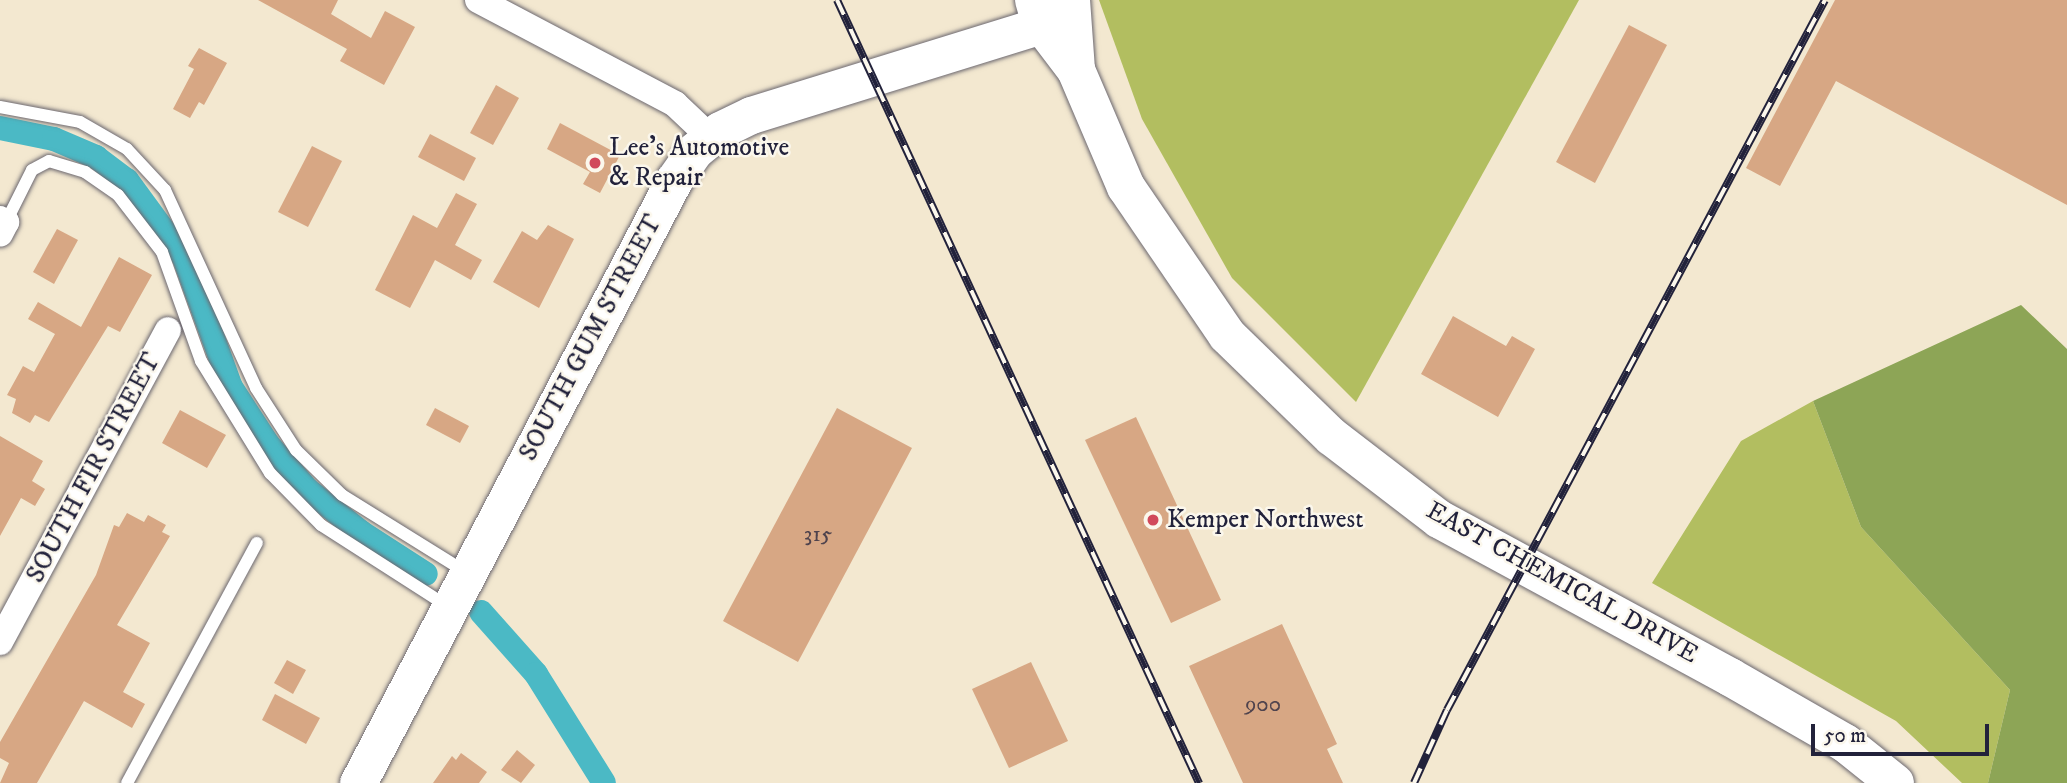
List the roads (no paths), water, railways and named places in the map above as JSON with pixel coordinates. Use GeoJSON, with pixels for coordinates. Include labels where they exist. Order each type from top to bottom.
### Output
{"type":"FeatureCollection","features":[{"type":"Feature","properties":{"kind":"main road","name":"SOUTH GUM STREET"},"geometry":{"type":"LineString","coordinates":[[358,783],[680,170],[710,137],[751,115],[1056,10]]}},
{"type":"Feature","properties":{"kind":"main road","name":"EAST CHEMICAL DRIVE"},"geometry":{"type":"LineString","coordinates":[[1056,10],[1076,70],[1126,187],[1227,335],[1332,437],[1439,519],[1845,743],[1895,783]]}},
{"type":"Feature","properties":{"kind":"street"},"geometry":{"type":"LineString","coordinates":[[478,0],[675,104],[710,137]]}},
{"type":"Feature","properties":{"kind":"street","name":"SOUTH FIR STREET"},"geometry":{"type":"LineString","coordinates":[[0,642],[176,324]]}},
{"type":"Feature","properties":{"kind":"lane"},"geometry":{"type":"LineString","coordinates":[[0,107],[80,122],[127,149],[165,190],[256,388],[296,450],[342,495],[467,573]]}},
{"type":"Feature","properties":{"kind":"lane"},"geometry":{"type":"LineString","coordinates":[[2,225],[38,164],[65,162],[118,195],[162,252],[176,324],[270,473],[294,500],[358,553],[450,608]]}},
{"type":"Feature","properties":{"kind":"lane"},"geometry":{"type":"LineString","coordinates":[[128,783],[257,543]]}},
{"type":"Feature","properties":{"kind":"waterway"},"geometry":{"type":"LineString","coordinates":[[0,128],[54,139],[96,157],[127,180],[184,258],[231,387],[268,444],[308,490],[361,532],[426,574]]}},
{"type":"Feature","properties":{"kind":"waterway"},"geometry":{"type":"LineString","coordinates":[[481,612],[536,674],[604,783]]}},
{"type":"Feature","properties":{"kind":"railway"},"geometry":{"type":"LineString","coordinates":[[837,0],[1199,783]]}},
{"type":"Feature","properties":{"kind":"railway"},"geometry":{"type":"LineString","coordinates":[[1414,783],[1447,710],[1825,0]]}},
{"type":"Feature","properties":{"kind":"place","name":"Lee's Automotive & Repair"},"geometry":{"type":"Point","coordinates":[595,163]}},
{"type":"Feature","properties":{"kind":"place","name":"Kemper Northwest"},"geometry":{"type":"Point","coordinates":[1153,520]}}]}
